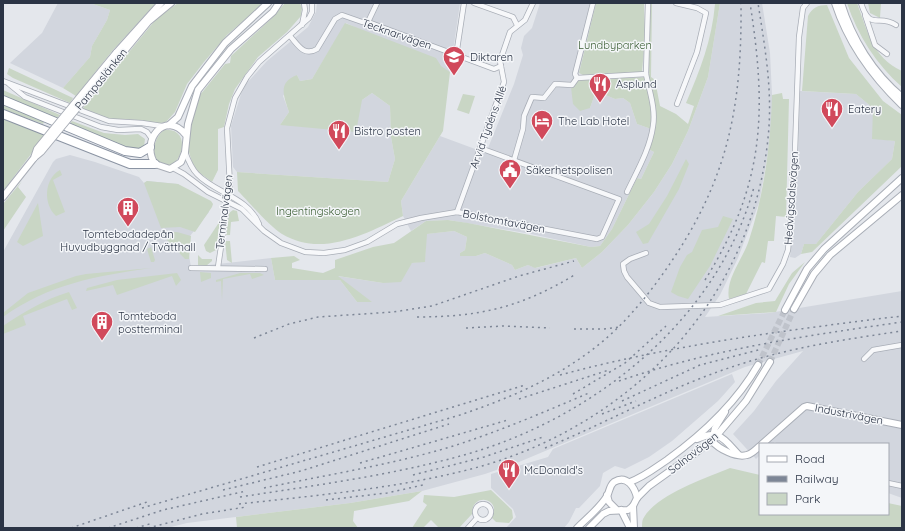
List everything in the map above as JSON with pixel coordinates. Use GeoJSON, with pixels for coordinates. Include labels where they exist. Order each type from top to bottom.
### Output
{"type":"FeatureCollection","features":[{"type":"Feature","properties":{"kind":"highway"},"geometry":{"type":"LineString","coordinates":[[3,100],[126,151],[140,153],[151,143]]}},
{"type":"Feature","properties":{"kind":"highway"},"geometry":{"type":"LineString","coordinates":[[3,114],[130,164],[155,164]]}},
{"type":"Feature","properties":{"kind":"main road","name":"Pampaslänken"},"geometry":{"type":"LineString","coordinates":[[3,197],[34,158],[37,149],[161,3]]}},
{"type":"Feature","properties":{"kind":"main road","name":"Pampaslänken"},"geometry":{"type":"LineString","coordinates":[[118,54],[148,22],[171,3]]}},
{"type":"Feature","properties":{"kind":"main road"},"geometry":{"type":"LineString","coordinates":[[268,3],[225,43],[192,86],[178,117],[166,126],[151,143],[150,154],[155,164],[163,168],[173,168],[181,162],[185,152],[186,135],[192,107],[198,90],[231,49],[273,12],[279,3]]}},
{"type":"Feature","properties":{"kind":"main road"},"geometry":{"type":"LineString","coordinates":[[835,3],[852,44],[862,59],[902,105]]}},
{"type":"Feature","properties":{"kind":"main road"},"geometry":{"type":"LineString","coordinates":[[841,3],[857,42],[865,56],[875,69],[902,97]]}},
{"type":"Feature","properties":{"kind":"main road"},"geometry":{"type":"LineString","coordinates":[[166,126],[181,130],[186,135]]}},
{"type":"Feature","properties":{"kind":"main road"},"geometry":{"type":"LineString","coordinates":[[785,310],[808,269],[824,249],[902,178]]}},
{"type":"Feature","properties":{"kind":"main road"},"geometry":{"type":"LineString","coordinates":[[794,309],[814,274],[830,255],[902,195]]}},
{"type":"Feature","properties":{"kind":"main road","name":"Solnavägen"},"geometry":{"type":"LineString","coordinates":[[715,434],[746,401],[770,362]]}},
{"type":"Feature","properties":{"kind":"main road","name":"Solnavägen"},"geometry":{"type":"LineString","coordinates":[[577,528],[607,495],[609,487],[615,482],[623,480],[630,482],[643,477],[693,441],[731,404],[758,365]]}},
{"type":"Feature","properties":{"kind":"main road"},"geometry":{"type":"LineString","coordinates":[[731,404],[715,434],[714,444],[725,451],[738,454]]}},
{"type":"Feature","properties":{"kind":"main road","name":"Industrivägen"},"geometry":{"type":"LineString","coordinates":[[763,443],[807,406],[902,425]]}},
{"type":"Feature","properties":{"kind":"main road"},"geometry":{"type":"LineString","coordinates":[[693,441],[708,434],[715,434],[724,439],[738,454]]}},
{"type":"Feature","properties":{"kind":"main road","name":"Solnavägen"},"geometry":{"type":"LineString","coordinates":[[633,506],[637,498],[649,486],[697,452],[714,444]]}},
{"type":"Feature","properties":{"kind":"main road","name":"Industrivägen"},"geometry":{"type":"LineString","coordinates":[[738,454],[744,456],[749,455],[759,447]]}},
{"type":"Feature","properties":{"kind":"main road"},"geometry":{"type":"LineString","coordinates":[[630,482],[635,489],[637,498]]}},
{"type":"Feature","properties":{"kind":"main road"},"geometry":{"type":"LineString","coordinates":[[607,495],[610,502],[619,510],[630,528]]}},
{"type":"Feature","properties":{"kind":"main road"},"geometry":{"type":"LineString","coordinates":[[589,528],[603,514],[619,510],[628,510],[633,506]]}},
{"type":"Feature","properties":{"kind":"main road"},"geometry":{"type":"LineString","coordinates":[[633,506],[634,528]]}},
{"type":"Feature","properties":{"kind":"street"},"geometry":{"type":"LineString","coordinates":[[302,25],[306,10],[304,3]]}},
{"type":"Feature","properties":{"kind":"street","name":"Terminalvägen"},"geometry":{"type":"LineString","coordinates":[[218,267],[229,195],[230,177],[227,128],[235,98],[247,77],[259,62],[309,18],[312,12],[312,3]]}},
{"type":"Feature","properties":{"kind":"street"},"geometry":{"type":"LineString","coordinates":[[368,22],[377,3]]}},
{"type":"Feature","properties":{"kind":"street"},"geometry":{"type":"LineString","coordinates":[[456,56],[464,3]]}},
{"type":"Feature","properties":{"kind":"street"},"geometry":{"type":"LineString","coordinates":[[474,3],[513,17],[517,25]]}},
{"type":"Feature","properties":{"kind":"street","name":"Arvid Tydéns Allé"},"geometry":{"type":"LineString","coordinates":[[457,212],[504,82],[500,61],[510,32],[525,20],[533,3]]}},
{"type":"Feature","properties":{"kind":"street"},"geometry":{"type":"LineString","coordinates":[[578,78],[575,74],[593,3]]}},
{"type":"Feature","properties":{"kind":"street"},"geometry":{"type":"LineString","coordinates":[[627,192],[650,140],[653,125],[653,109],[646,74],[648,3]]}},
{"type":"Feature","properties":{"kind":"street"},"geometry":{"type":"LineString","coordinates":[[676,3],[706,13],[697,52],[677,104]]}},
{"type":"Feature","properties":{"kind":"street","name":"Hedvigsdalsvägen"},"geometry":{"type":"LineString","coordinates":[[646,253],[630,259],[623,264],[624,271],[649,303],[660,307],[720,305],[769,288],[783,264],[788,250],[794,179],[799,37],[803,8],[807,3]]}},
{"type":"Feature","properties":{"kind":"street"},"geometry":{"type":"LineString","coordinates":[[861,3],[875,45],[887,54]]}},
{"type":"Feature","properties":{"kind":"street","name":"Tecknarvägen"},"geometry":{"type":"LineString","coordinates":[[290,36],[304,51],[312,52],[317,49],[338,16],[342,15],[362,22],[368,22],[494,70],[501,66]]}},
{"type":"Feature","properties":{"kind":"street"},"geometry":{"type":"LineString","coordinates":[[865,15],[872,20],[891,22],[896,25]]}},
{"type":"Feature","properties":{"kind":"street"},"geometry":{"type":"LineString","coordinates":[[480,148],[514,160],[524,129],[524,116],[532,97],[544,98],[555,84],[572,85],[578,78],[646,74]]}},
{"type":"Feature","properties":{"kind":"street"},"geometry":{"type":"LineString","coordinates":[[4,82],[110,121],[166,126]]}},
{"type":"Feature","properties":{"kind":"street"},"geometry":{"type":"LineString","coordinates":[[4,82],[26,97],[84,121],[110,129],[140,129],[147,132],[151,143]]}},
{"type":"Feature","properties":{"kind":"street","name":"Bolstomtavägen"},"geometry":{"type":"LineString","coordinates":[[185,152],[199,176],[229,195],[256,216],[264,231],[281,243],[305,252],[324,253],[345,250],[367,242],[397,224],[409,220],[457,212],[597,239],[602,237],[619,199],[514,160]]}},
{"type":"Feature","properties":{"kind":"street","name":"Bolstomtavägen"},"geometry":{"type":"LineString","coordinates":[[173,168],[184,174],[208,192],[244,211],[260,225]]}},
{"type":"Feature","properties":{"kind":"street"},"geometry":{"type":"LineString","coordinates":[[191,268],[218,267],[265,269]]}},
{"type":"Feature","properties":{"kind":"street"},"geometry":{"type":"LineString","coordinates":[[864,359],[873,350],[902,345]]}},
{"type":"Feature","properties":{"kind":"street"},"geometry":{"type":"LineString","coordinates":[[889,483],[902,486]]}},
{"type":"Feature","properties":{"kind":"street"},"geometry":{"type":"LineString","coordinates":[[468,528],[477,518]]}},
{"type":"Feature","properties":{"kind":"shaded area"},"geometry":{"type":"Polygon","coordinates":[[[58,3],[90,3],[110,10],[107,20],[92,46],[90,57],[63,88],[10,63],[42,33],[58,3]]]}},
{"type":"Feature","properties":{"kind":"shaded area"},"geometry":{"type":"Polygon","coordinates":[[[317,3],[460,3],[450,72],[346,23],[312,79],[300,81],[297,75],[283,96],[289,112],[280,125],[362,100],[372,93],[390,106],[391,137],[395,159],[388,182],[237,172],[233,167],[231,126],[241,94],[246,84],[267,61],[308,27],[316,12],[317,3]]]}},
{"type":"Feature","properties":{"kind":"shaded area"},"geometry":{"type":"Polygon","coordinates":[[[540,3],[596,3],[579,73],[579,80],[571,87],[590,108],[596,91],[615,99],[623,98],[630,103],[637,124],[654,130],[648,149],[654,152],[641,179],[637,178],[612,229],[600,246],[591,247],[531,234],[449,220],[426,221],[411,231],[403,216],[401,201],[440,136],[486,153],[514,84],[523,55],[521,48],[524,36],[532,28],[540,3]]]}},
{"type":"Feature","properties":{"kind":"shaded area"},"geometry":{"type":"Polygon","coordinates":[[[720,3],[762,3],[770,53],[772,131],[759,203],[738,258],[720,295],[705,317],[769,313],[902,291],[902,498],[889,493],[889,443],[759,443],[759,456],[756,459],[733,434],[754,411],[776,381],[803,351],[745,367],[519,462],[485,474],[422,491],[350,503],[187,523],[167,528],[3,528],[3,252],[56,159],[70,155],[139,177],[144,183],[147,181],[178,184],[209,212],[190,236],[188,250],[191,267],[271,258],[275,280],[340,280],[357,302],[371,302],[337,276],[383,283],[412,263],[425,261],[426,234],[454,231],[467,237],[465,250],[460,253],[476,256],[485,253],[512,265],[515,270],[528,265],[536,268],[576,258],[582,268],[602,252],[628,225],[654,192],[672,164],[688,131],[708,77],[720,3]]]}},
{"type":"Feature","properties":{"kind":"shaded area"},"geometry":{"type":"Polygon","coordinates":[[[800,91],[856,94],[873,108],[873,138],[895,141],[892,159],[858,192],[816,244],[804,244],[801,254],[795,258],[790,257],[797,185],[800,91]]]}},
{"type":"Feature","properties":{"kind":"shaded area"},"geometry":{"type":"Polygon","coordinates":[[[732,374],[735,382],[718,401],[672,441],[649,457],[625,469],[615,466],[603,473],[600,486],[579,508],[576,508],[569,522],[564,528],[506,528],[516,517],[513,509],[491,488],[491,474],[548,457],[553,449],[732,374]]]}},
{"type":"Feature","properties":{"kind":"green space"},"geometry":{"type":"Polygon","coordinates":[[[90,3],[156,3],[113,50],[76,96],[63,88],[90,57],[92,46],[107,20],[110,10],[90,3]]]}},
{"type":"Feature","properties":{"kind":"green space"},"geometry":{"type":"Polygon","coordinates":[[[178,3],[264,3],[227,35],[204,62],[187,84],[175,112],[166,122],[155,124],[140,120],[108,119],[82,109],[157,18],[178,3]]]}},
{"type":"Feature","properties":{"kind":"green space"},"geometry":{"type":"Polygon","coordinates":[[[285,3],[300,3],[302,8],[301,16],[287,32],[258,57],[235,89],[229,104],[224,127],[218,129],[218,170],[212,182],[197,171],[189,152],[189,125],[194,107],[200,95],[225,64],[230,63],[231,56],[272,18],[285,3]]]}},
{"type":"Feature","properties":{"kind":"green space","name":"Lundbyparken"},"geometry":{"type":"Polygon","coordinates":[[[596,3],[644,3],[645,37],[642,72],[583,75],[579,73],[596,3]]]}},
{"type":"Feature","properties":{"kind":"green space"},"geometry":{"type":"Polygon","coordinates":[[[650,3],[652,3],[651,77],[655,80],[660,106],[676,114],[688,124],[694,106],[686,103],[705,55],[715,4],[706,3],[720,3],[708,77],[688,131],[672,164],[654,192],[628,225],[602,252],[582,268],[576,258],[535,268],[528,265],[515,270],[512,265],[485,253],[476,256],[460,256],[460,253],[465,250],[467,237],[454,231],[427,234],[425,262],[412,263],[401,282],[383,283],[338,276],[372,302],[357,302],[340,280],[275,280],[271,258],[294,256],[300,260],[292,263],[292,268],[323,273],[335,268],[335,260],[373,247],[394,243],[426,221],[448,220],[591,247],[600,246],[612,229],[637,178],[641,179],[654,152],[648,149],[654,130],[637,124],[630,103],[623,98],[615,99],[596,91],[590,108],[580,111],[573,104],[571,87],[579,80],[648,77],[650,3]]]}},
{"type":"Feature","properties":{"kind":"green space"},"geometry":{"type":"Polygon","coordinates":[[[847,3],[857,3],[868,34],[877,51],[884,59],[902,71],[902,87],[884,69],[869,49],[851,15],[847,3]]]}},
{"type":"Feature","properties":{"kind":"green space"},"geometry":{"type":"Polygon","coordinates":[[[868,3],[881,3],[880,18],[870,13],[868,3]]]}},
{"type":"Feature","properties":{"kind":"green space"},"geometry":{"type":"Polygon","coordinates":[[[827,5],[849,58],[883,101],[902,115],[902,166],[812,252],[801,254],[804,244],[816,244],[858,192],[892,159],[895,141],[872,139],[873,108],[856,94],[802,91],[808,16],[811,11],[816,8],[827,5]]]}},
{"type":"Feature","properties":{"kind":"green space","name":"Ingentingskogen"},"geometry":{"type":"Polygon","coordinates":[[[345,23],[436,58],[441,66],[450,72],[443,131],[401,201],[403,216],[374,230],[343,241],[328,244],[312,244],[297,241],[277,231],[238,191],[237,172],[388,182],[395,159],[391,137],[390,106],[372,93],[362,100],[356,132],[280,125],[289,112],[285,101],[284,86],[291,78],[297,75],[300,81],[312,79],[345,23]]]}},
{"type":"Feature","properties":{"kind":"green space"},"geometry":{"type":"Polygon","coordinates":[[[9,68],[73,98],[70,103],[13,78],[7,74],[9,68]]]}},
{"type":"Feature","properties":{"kind":"green space"},"geometry":{"type":"Polygon","coordinates":[[[3,90],[60,115],[56,119],[3,95],[3,90]]]}},
{"type":"Feature","properties":{"kind":"green space"},"geometry":{"type":"Polygon","coordinates":[[[782,93],[783,99],[789,99],[786,217],[776,216],[774,241],[768,241],[765,263],[762,262],[746,294],[729,299],[728,292],[732,277],[749,240],[763,187],[770,131],[772,95],[782,93]]]}},
{"type":"Feature","properties":{"kind":"green space"},"geometry":{"type":"Polygon","coordinates":[[[463,94],[475,96],[469,114],[457,110],[463,94]]]}},
{"type":"Feature","properties":{"kind":"green space"},"geometry":{"type":"Polygon","coordinates":[[[3,104],[44,122],[43,124],[3,109],[3,104]]]}},
{"type":"Feature","properties":{"kind":"green space"},"geometry":{"type":"Polygon","coordinates":[[[3,119],[47,133],[3,191],[3,119]]]}},
{"type":"Feature","properties":{"kind":"green space"},"geometry":{"type":"Polygon","coordinates":[[[72,121],[104,133],[125,135],[138,134],[145,139],[144,147],[137,152],[68,126],[72,121]]]}},
{"type":"Feature","properties":{"kind":"green space"},"geometry":{"type":"Polygon","coordinates":[[[164,130],[174,131],[180,136],[182,143],[178,158],[174,164],[168,167],[161,165],[157,161],[154,152],[155,142],[164,130]]]}},
{"type":"Feature","properties":{"kind":"green space"},"geometry":{"type":"Polygon","coordinates":[[[686,159],[689,164],[679,189],[648,243],[643,244],[636,232],[649,224],[667,196],[686,159]]]}},
{"type":"Feature","properties":{"kind":"green space"},"geometry":{"type":"Polygon","coordinates":[[[60,170],[62,175],[53,180],[65,212],[56,216],[49,205],[47,192],[51,179],[60,170]]]}},
{"type":"Feature","properties":{"kind":"green space"},"geometry":{"type":"Polygon","coordinates":[[[22,181],[18,187],[26,197],[3,231],[3,204],[22,181]]]}},
{"type":"Feature","properties":{"kind":"green space"},"geometry":{"type":"Polygon","coordinates":[[[147,181],[178,184],[211,201],[213,204],[212,207],[195,232],[180,227],[161,228],[144,183],[147,181]]]}},
{"type":"Feature","properties":{"kind":"green space"},"geometry":{"type":"Polygon","coordinates":[[[38,203],[43,236],[23,246],[17,242],[38,203]]]}},
{"type":"Feature","properties":{"kind":"green space"},"geometry":{"type":"Polygon","coordinates":[[[233,210],[237,211],[239,221],[231,222],[230,235],[226,235],[229,213],[233,210]]]}},
{"type":"Feature","properties":{"kind":"green space"},"geometry":{"type":"Polygon","coordinates":[[[723,216],[733,219],[710,266],[688,299],[671,292],[680,267],[687,255],[692,252],[702,230],[718,227],[723,216]]]}},
{"type":"Feature","properties":{"kind":"green space"},"geometry":{"type":"Polygon","coordinates":[[[220,221],[216,250],[210,253],[206,251],[204,245],[220,221]]]}},
{"type":"Feature","properties":{"kind":"green space"},"geometry":{"type":"Polygon","coordinates":[[[162,232],[177,232],[191,236],[189,259],[185,259],[166,239],[162,232]]]}},
{"type":"Feature","properties":{"kind":"green space"},"geometry":{"type":"Polygon","coordinates":[[[225,241],[230,241],[232,263],[227,260],[225,241]]]}},
{"type":"Feature","properties":{"kind":"green space"},"geometry":{"type":"Polygon","coordinates":[[[151,247],[155,260],[154,262],[151,262],[147,249],[151,247]]]}},
{"type":"Feature","properties":{"kind":"green space"},"geometry":{"type":"Polygon","coordinates":[[[198,255],[202,259],[212,259],[212,261],[206,266],[198,267],[198,255]]]}},
{"type":"Feature","properties":{"kind":"green space"},"geometry":{"type":"Polygon","coordinates":[[[805,262],[789,284],[776,312],[718,316],[756,303],[775,301],[792,273],[805,262]]]}},
{"type":"Feature","properties":{"kind":"green space"},"geometry":{"type":"Polygon","coordinates":[[[151,268],[111,274],[74,283],[38,297],[3,317],[3,313],[28,293],[76,276],[151,268]]]}},
{"type":"Feature","properties":{"kind":"green space"},"geometry":{"type":"Polygon","coordinates":[[[200,272],[211,273],[211,278],[201,282],[200,272]]]}},
{"type":"Feature","properties":{"kind":"green space"},"geometry":{"type":"Polygon","coordinates":[[[177,273],[181,280],[176,286],[172,276],[117,295],[113,285],[86,291],[87,288],[117,280],[177,273]]]}},
{"type":"Feature","properties":{"kind":"green space"},"geometry":{"type":"Polygon","coordinates":[[[240,273],[260,273],[264,275],[252,279],[250,274],[223,279],[222,300],[221,281],[216,282],[216,280],[240,273]]]}},
{"type":"Feature","properties":{"kind":"green space"},"geometry":{"type":"Polygon","coordinates":[[[69,292],[77,308],[72,310],[67,299],[23,316],[26,325],[3,334],[3,326],[35,306],[69,292]]]}},
{"type":"Feature","properties":{"kind":"green space"},"geometry":{"type":"Polygon","coordinates":[[[730,468],[759,475],[759,515],[889,515],[889,503],[902,506],[902,528],[642,528],[643,519],[649,510],[658,502],[695,482],[730,468]]]}},
{"type":"Feature","properties":{"kind":"green space"},"geometry":{"type":"Polygon","coordinates":[[[491,490],[512,510],[513,518],[509,523],[496,522],[492,518],[494,509],[493,505],[487,500],[483,500],[475,504],[472,514],[459,528],[439,528],[431,520],[423,528],[412,528],[427,505],[423,502],[424,495],[454,497],[491,490]]]}},
{"type":"Feature","properties":{"kind":"green space"},"geometry":{"type":"Polygon","coordinates":[[[422,491],[409,501],[354,511],[353,521],[358,528],[237,528],[236,517],[350,503],[422,491]]]}},
{"type":"Feature","properties":{"kind":"tunnel"},"geometry":{"type":"LineString","coordinates":[[770,362],[794,309]]}},
{"type":"Feature","properties":{"kind":"tunnel"},"geometry":{"type":"LineString","coordinates":[[758,365],[785,310]]}},
{"type":"Feature","properties":{"kind":"railway"},"geometry":{"type":"LineString","coordinates":[[142,508],[460,415],[509,397],[540,382],[570,365],[597,346],[630,315],[649,292],[688,236],[704,204],[717,173],[727,142],[734,110],[741,41],[741,3]]}},
{"type":"Feature","properties":{"kind":"railway"},"geometry":{"type":"LineString","coordinates":[[705,280],[725,245],[740,212],[750,179],[756,146],[759,113],[759,79],[750,3]]}},
{"type":"Feature","properties":{"kind":"railway"},"geometry":{"type":"LineString","coordinates":[[239,504],[361,490],[422,480],[482,466],[537,446],[589,419],[635,385],[676,346],[711,300],[738,251],[757,196],[768,138],[770,104],[768,70],[758,3]]}},
{"type":"Feature","properties":{"kind":"railway"},"geometry":{"type":"LineString","coordinates":[[240,497],[356,479],[442,461],[471,453],[518,436],[564,414],[607,387],[647,355],[682,319],[712,278],[737,234],[754,187]]}},
{"type":"Feature","properties":{"kind":"railway"},"geometry":{"type":"LineString","coordinates":[[254,338],[289,324],[318,317],[393,312],[432,306],[519,276],[574,261]]}},
{"type":"Feature","properties":{"kind":"railway"},"geometry":{"type":"LineString","coordinates":[[417,317],[461,315],[500,308],[537,295],[576,274]]}},
{"type":"Feature","properties":{"kind":"railway"},"geometry":{"type":"LineString","coordinates":[[560,375],[602,364],[687,347],[773,333],[902,316]]}},
{"type":"Feature","properties":{"kind":"railway"},"geometry":{"type":"LineString","coordinates":[[619,381],[689,360],[724,352],[794,338],[902,322]]}},
{"type":"Feature","properties":{"kind":"railway"},"geometry":{"type":"LineString","coordinates":[[466,328],[503,326],[550,328]]}},
{"type":"Feature","properties":{"kind":"railway"},"geometry":{"type":"LineString","coordinates":[[573,394],[625,363],[666,326]]}},
{"type":"Feature","properties":{"kind":"railway"},"geometry":{"type":"LineString","coordinates":[[574,329],[603,329],[620,327]]}},
{"type":"Feature","properties":{"kind":"railway"},"geometry":{"type":"LineString","coordinates":[[545,448],[691,382],[741,364],[801,348],[841,340],[902,331]]}},
{"type":"Feature","properties":{"kind":"railway"},"geometry":{"type":"LineString","coordinates":[[622,401],[700,365],[762,349]]}},
{"type":"Feature","properties":{"kind":"railway"},"geometry":{"type":"LineString","coordinates":[[519,399],[609,370]]}},
{"type":"Feature","properties":{"kind":"railway"},"geometry":{"type":"LineString","coordinates":[[257,467],[525,385]]}},
{"type":"Feature","properties":{"kind":"railway"},"geometry":{"type":"LineString","coordinates":[[264,488],[381,464],[450,447],[503,428],[589,393]]}},
{"type":"Feature","properties":{"kind":"railway"},"geometry":{"type":"LineString","coordinates":[[602,414],[636,401]]}},
{"type":"Feature","properties":{"kind":"railway"},"geometry":{"type":"LineString","coordinates":[[360,463],[508,420]]}},
{"type":"Feature","properties":{"kind":"railway"},"geometry":{"type":"LineString","coordinates":[[223,490],[301,471],[449,424]]}},
{"type":"Feature","properties":{"kind":"railway"},"geometry":{"type":"LineString","coordinates":[[413,475],[484,457],[543,437]]}},
{"type":"Feature","properties":{"kind":"railway"},"geometry":{"type":"LineString","coordinates":[[326,500],[387,493],[423,485]]}},
{"type":"Feature","properties":{"kind":"railway"},"geometry":{"type":"LineString","coordinates":[[108,528],[163,510],[246,491]]}},
{"type":"Feature","properties":{"kind":"railway"},"geometry":{"type":"LineString","coordinates":[[71,528],[147,502]]}},
{"type":"Feature","properties":{"kind":"railway"},"geometry":{"type":"LineString","coordinates":[[148,528],[202,514],[246,507]]}},
{"type":"Feature","properties":{"kind":"railway"},"geometry":{"type":"LineString","coordinates":[[136,528],[153,523]]}},
{"type":"Feature","properties":{"kind":"place","name":"Diktaren"},"geometry":{"type":"Point","coordinates":[454,76]}},
{"type":"Feature","properties":{"kind":"place","name":"Asplund"},"geometry":{"type":"Point","coordinates":[600,104]}},
{"type":"Feature","properties":{"kind":"place","name":"Eatery"},"geometry":{"type":"Point","coordinates":[832,128]}},
{"type":"Feature","properties":{"kind":"place","name":"The Lab Hotel"},"geometry":{"type":"Point","coordinates":[542,140]}},
{"type":"Feature","properties":{"kind":"place","name":"Bistro posten"},"geometry":{"type":"Point","coordinates":[339,150]}},
{"type":"Feature","properties":{"kind":"place","name":"Säkerhetspolisen"},"geometry":{"type":"Point","coordinates":[510,190]}},
{"type":"Feature","properties":{"kind":"place","name":"Tomtebodadepån Huvudbyggnad / Tvätthall"},"geometry":{"type":"Point","coordinates":[128,228]}},
{"type":"Feature","properties":{"kind":"place","name":"Tomteboda postterminal"},"geometry":{"type":"Point","coordinates":[102,342]}},
{"type":"Feature","properties":{"kind":"place","name":"McDonald's"},"geometry":{"type":"Point","coordinates":[509,490]}}]}
